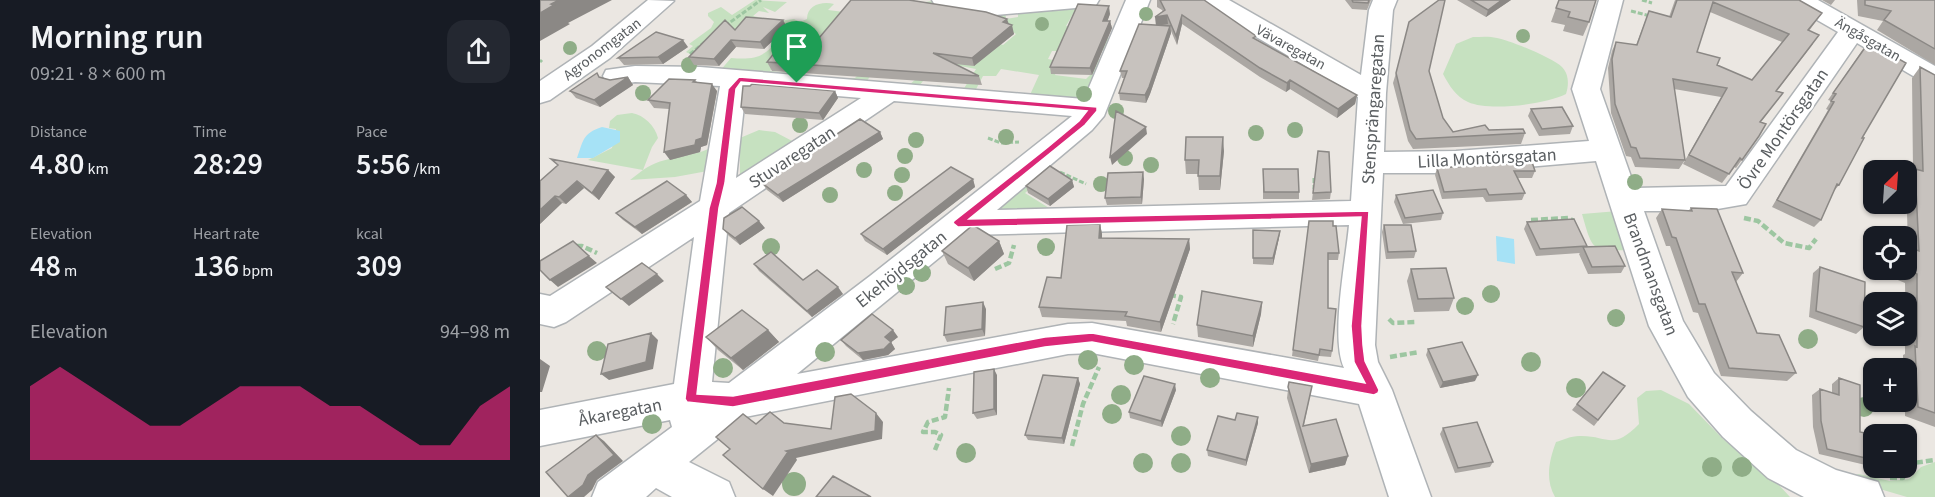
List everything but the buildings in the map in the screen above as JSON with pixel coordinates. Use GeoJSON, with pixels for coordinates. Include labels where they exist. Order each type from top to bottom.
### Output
{"type":"FeatureCollection","features":[{"type":"Feature","properties":{"kind":"street"},"geometry":{"type":"LineString","coordinates":[[944,0],[984,9],[1087,0]]}},
{"type":"Feature","properties":{"kind":"street","name":"Ekehöjdsgatan"},"geometry":{"type":"LineString","coordinates":[[613,497],[882,286],[1082,123],[1094,109],[1138,0]]}},
{"type":"Feature","properties":{"kind":"street","name":"Vävaregatan"},"geometry":{"type":"LineString","coordinates":[[1211,0],[1372,93]]}},
{"type":"Feature","properties":{"kind":"street","name":"Stensprängaregatan"},"geometry":{"type":"LineString","coordinates":[[1386,0],[1381,10],[1372,93],[1357,335],[1360,362],[1374,390],[1410,497]]}},
{"type":"Feature","properties":{"kind":"street","name":"Ängåsgatan"},"geometry":{"type":"LineString","coordinates":[[1800,0],[1935,77]]}},
{"type":"Feature","properties":{"kind":"street","name":"Agronomgatan"},"geometry":{"type":"LineString","coordinates":[[540,94],[602,52],[662,1]]}},
{"type":"Feature","properties":{"kind":"street","name":"Brandmansgatan"},"geometry":{"type":"LineString","coordinates":[[1610,2],[1586,89],[1667,326],[1701,385],[1737,424],[1782,464],[1842,494]]}},
{"type":"Feature","properties":{"kind":"street","name":"Övre Montörsgatan"},"geometry":{"type":"LineString","coordinates":[[1624,200],[1706,200],[1735,196],[1853,30]]}},
{"type":"Feature","properties":{"kind":"street"},"geometry":{"type":"LineString","coordinates":[[662,74],[687,56]]}},
{"type":"Feature","properties":{"kind":"street"},"geometry":{"type":"LineString","coordinates":[[616,76],[662,74],[1094,109]]}},
{"type":"Feature","properties":{"kind":"street"},"geometry":{"type":"LineString","coordinates":[[686,439],[714,208],[720,183],[732,89],[739,80]]}},
{"type":"Feature","properties":{"kind":"street","name":"Stuvaregatan"},"geometry":{"type":"LineString","coordinates":[[547,310],[623,268],[890,91]]}},
{"type":"Feature","properties":{"kind":"street","name":"Lilla Montörsgatan"},"geometry":{"type":"LineString","coordinates":[[1369,163],[1456,162],[1606,150]]}},
{"type":"Feature","properties":{"kind":"street"},"geometry":{"type":"LineString","coordinates":[[958,223],[1366,213]]}},
{"type":"Feature","properties":{"kind":"street","name":"Åkaregatan"},"geometry":{"type":"LineString","coordinates":[[540,428],[691,399],[733,401],[1068,339],[1092,338],[1112,341],[1374,390]]}},
{"type":"Feature","properties":{"kind":"street"},"geometry":{"type":"LineString","coordinates":[[653,465],[714,497]]}},
{"type":"Feature","properties":{"kind":"path"},"geometry":{"type":"LineString","coordinates":[[718,31],[761,0]]}},
{"type":"Feature","properties":{"kind":"path"},"geometry":{"type":"LineString","coordinates":[[1642,0],[1652,3]]}},
{"type":"Feature","properties":{"kind":"path"},"geometry":{"type":"LineString","coordinates":[[1610,2],[1654,17]]}},
{"type":"Feature","properties":{"kind":"path"},"geometry":{"type":"LineString","coordinates":[[687,56],[711,37]]}},
{"type":"Feature","properties":{"kind":"path"},"geometry":{"type":"LineString","coordinates":[[1053,169],[1086,184]]}},
{"type":"Feature","properties":{"kind":"path"},"geometry":{"type":"LineString","coordinates":[[1531,220],[1568,218],[1574,221],[1578,230]]}},
{"type":"Feature","properties":{"kind":"path"},"geometry":{"type":"LineString","coordinates":[[1740,218],[1758,221],[1784,243],[1809,248],[1816,239]]}},
{"type":"Feature","properties":{"kind":"path"},"geometry":{"type":"LineString","coordinates":[[995,269],[1003,267],[1012,260],[1017,222]]}},
{"type":"Feature","properties":{"kind":"path"},"geometry":{"type":"LineString","coordinates":[[569,249],[582,246],[623,268]]}},
{"type":"Feature","properties":{"kind":"path"},"geometry":{"type":"LineString","coordinates":[[1159,293],[1181,297],[1171,331],[1168,352]]}},
{"type":"Feature","properties":{"kind":"path"},"geometry":{"type":"LineString","coordinates":[[1388,310],[1389,321],[1393,323],[1416,322]]}},
{"type":"Feature","properties":{"kind":"path"},"geometry":{"type":"LineString","coordinates":[[1072,446],[1083,404],[1112,341]]}},
{"type":"Feature","properties":{"kind":"path"},"geometry":{"type":"LineString","coordinates":[[935,450],[941,435],[935,432],[923,432],[924,424],[929,420],[946,415],[951,375],[949,361]]}},
{"type":"Feature","properties":{"kind":"path"},"geometry":{"type":"LineString","coordinates":[[1917,462],[1935,460]]}},
{"type":"Feature","properties":{"kind":"green space"},"geometry":{"type":"Polygon","coordinates":[[[755,0],[787,2],[775,12],[763,7],[769,13],[759,11],[753,16],[778,21],[794,19],[800,22],[807,19],[812,7],[825,3],[834,4],[828,10],[852,13],[932,1],[943,4],[970,33],[1003,45],[1016,34],[994,21],[1005,11],[1006,19],[1018,17],[1018,9],[1097,3],[1092,12],[1074,12],[1066,26],[1111,38],[1112,49],[1090,52],[1052,51],[1048,59],[1058,61],[1061,58],[1055,75],[1086,79],[1091,74],[1095,59],[1105,60],[1089,101],[1029,97],[1039,75],[1001,69],[996,76],[983,76],[974,93],[936,88],[937,85],[963,90],[976,69],[950,64],[941,57],[917,89],[909,85],[916,79],[881,61],[864,85],[846,83],[849,78],[855,78],[859,74],[831,46],[814,36],[805,35],[797,37],[798,40],[770,71],[790,73],[786,78],[719,72],[731,58],[754,57],[765,52],[780,35],[760,34],[700,62],[695,70],[683,68],[683,64],[694,56],[686,52],[693,46],[689,44],[711,28],[714,22],[708,13],[721,7],[732,15],[755,0]]]}},
{"type":"Feature","properties":{"kind":"green space"},"geometry":{"type":"Polygon","coordinates":[[[1473,37],[1503,39],[1557,63],[1567,76],[1566,94],[1518,106],[1478,105],[1464,100],[1453,90],[1443,74],[1456,44],[1473,37]]]}},
{"type":"Feature","properties":{"kind":"green space"},"geometry":{"type":"Polygon","coordinates":[[[632,113],[648,122],[658,138],[643,170],[588,160],[612,148],[616,129],[609,128],[610,121],[617,115],[632,113]]]}},
{"type":"Feature","properties":{"kind":"green space"},"geometry":{"type":"Polygon","coordinates":[[[759,130],[775,132],[796,143],[740,177],[740,138],[759,130]]]}},
{"type":"Feature","properties":{"kind":"green space"},"geometry":{"type":"Polygon","coordinates":[[[715,146],[713,170],[675,177],[630,180],[643,170],[660,162],[715,146]]]}},
{"type":"Feature","properties":{"kind":"green space"},"geometry":{"type":"Polygon","coordinates":[[[1039,167],[1049,173],[1025,193],[1049,208],[1044,211],[1001,217],[994,207],[1039,167]]]}},
{"type":"Feature","properties":{"kind":"green space"},"geometry":{"type":"Polygon","coordinates":[[[1618,211],[1631,250],[1608,250],[1596,247],[1589,236],[1582,214],[1618,211]]]}},
{"type":"Feature","properties":{"kind":"green space"},"geometry":{"type":"Polygon","coordinates":[[[1661,390],[1689,404],[1723,439],[1768,473],[1790,497],[1555,497],[1550,483],[1549,470],[1556,442],[1576,436],[1610,440],[1622,438],[1639,424],[1637,398],[1646,391],[1661,390]]]}},
{"type":"Feature","properties":{"kind":"green space"},"geometry":{"type":"Polygon","coordinates":[[[1935,462],[1935,497],[1907,497],[1856,482],[1856,475],[1859,474],[1863,475],[1863,478],[1890,481],[1917,478],[1917,471],[1935,462]]]}},
{"type":"Feature","properties":{"kind":"water"},"geometry":{"type":"Polygon","coordinates":[[[602,127],[620,131],[620,142],[593,158],[577,158],[587,135],[602,127]]]}},
{"type":"Feature","properties":{"kind":"water"},"geometry":{"type":"Polygon","coordinates":[[[1496,236],[1514,239],[1515,264],[1497,261],[1496,236]]]}},
{"type":"Feature","properties":{"kind":"route"},"geometry":{"type":"LineString","coordinates":[[739,80],[797,83],[1094,109],[1082,123],[1051,149],[958,223],[1366,213],[1357,345],[1360,362],[1374,390],[1092,338],[1045,342],[783,394],[733,401],[691,399],[714,208],[720,183],[732,89],[739,80]]}}]}
